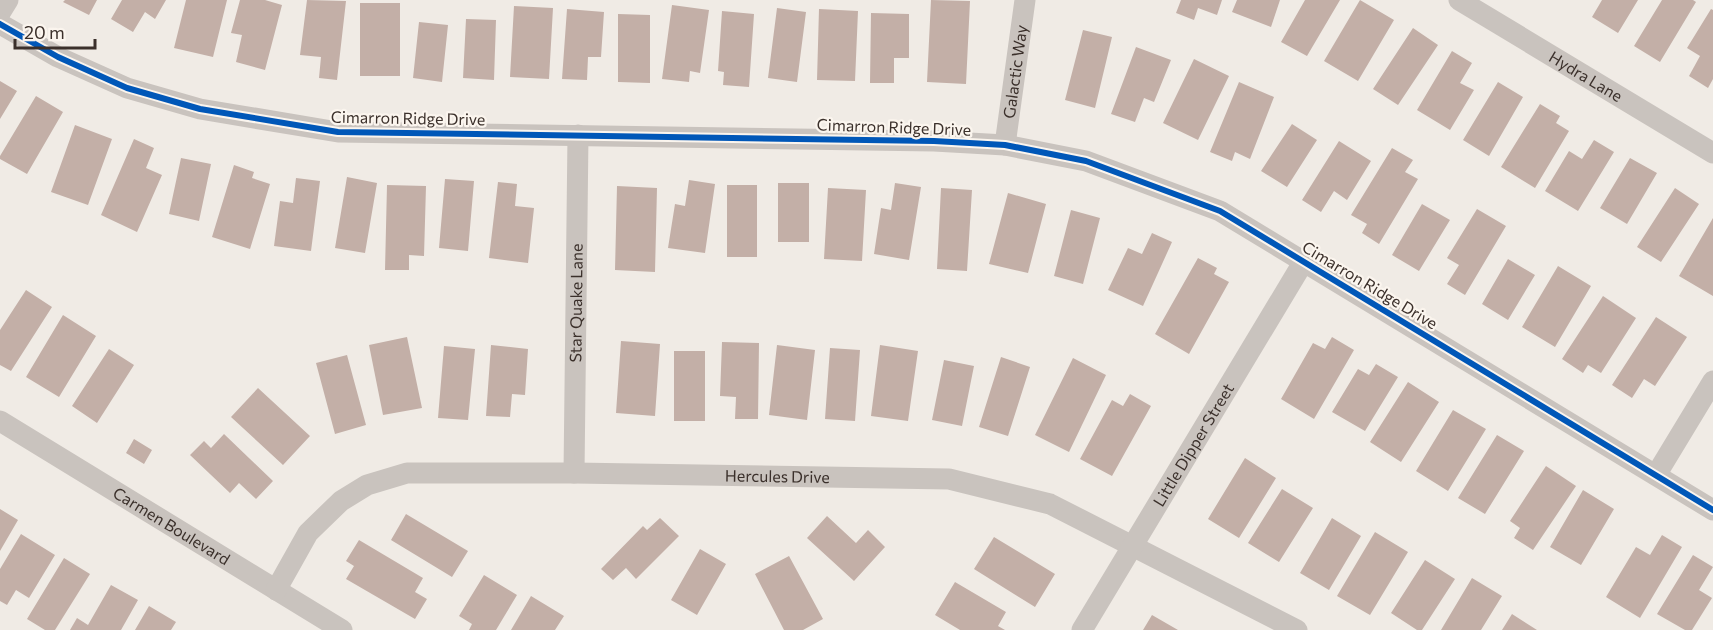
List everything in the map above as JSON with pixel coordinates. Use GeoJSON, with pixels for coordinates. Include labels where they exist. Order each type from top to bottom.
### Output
{"type":"FeatureCollection","features":[{"type":"Feature","properties":{"kind":"street"},"geometry":{"type":"LineString","coordinates":[[0,13],[8,0]]}},
{"type":"Feature","properties":{"kind":"street","name":"Galactic Way"},"geometry":{"type":"LineString","coordinates":[[1005,145],[1025,0]]}},
{"type":"Feature","properties":{"kind":"street","name":"Hydra Lane"},"geometry":{"type":"LineString","coordinates":[[1459,0],[1713,153]]}},
{"type":"Feature","properties":{"kind":"street","name":"Cimarron Ridge Drive"},"geometry":{"type":"LineString","coordinates":[[0,24],[58,57],[127,88],[200,109],[338,132],[934,141],[1005,145],[1086,161],[1220,211],[1713,510]]}},
{"type":"Feature","properties":{"kind":"street","name":"Star Quake Lane"},"geometry":{"type":"LineString","coordinates":[[574,473],[578,135]]}},
{"type":"Feature","properties":{"kind":"street","name":"Little Dipper Street"},"geometry":{"type":"LineString","coordinates":[[1082,630],[1304,261]]}},
{"type":"Feature","properties":{"kind":"street"},"geometry":{"type":"LineString","coordinates":[[1656,475],[1713,381]]}},
{"type":"Feature","properties":{"kind":"street","name":"Carmen Boulevard"},"geometry":{"type":"LineString","coordinates":[[0,421],[342,630]]}},
{"type":"Feature","properties":{"kind":"street","name":"Hercules Drive"},"geometry":{"type":"LineString","coordinates":[[276,590],[308,533],[341,501],[368,485],[407,473],[574,473],[949,479],[1050,504],[1297,630]]}},
{"type":"Feature","properties":{"kind":"building"},"geometry":{"type":"Polygon","coordinates":[[[65,0],[97,0],[89,15],[63,2],[65,0]]]}},
{"type":"Feature","properties":{"kind":"building"},"geometry":{"type":"Polygon","coordinates":[[[122,0],[166,0],[155,19],[145,12],[133,32],[111,19],[122,0]]]}},
{"type":"Feature","properties":{"kind":"building"},"geometry":{"type":"Polygon","coordinates":[[[186,0],[227,0],[213,57],[174,48],[186,0]]]}},
{"type":"Feature","properties":{"kind":"building"},"geometry":{"type":"Polygon","coordinates":[[[240,0],[265,0],[282,5],[265,70],[236,62],[242,35],[231,33],[240,0]]]}},
{"type":"Feature","properties":{"kind":"building"},"geometry":{"type":"Polygon","coordinates":[[[307,0],[346,1],[337,80],[319,78],[321,57],[300,55],[307,0]]]}},
{"type":"Feature","properties":{"kind":"building"},"geometry":{"type":"Polygon","coordinates":[[[931,0],[970,1],[966,84],[927,82],[931,0]]]}},
{"type":"Feature","properties":{"kind":"building"},"geometry":{"type":"Polygon","coordinates":[[[1181,0],[1222,0],[1217,15],[1198,8],[1194,20],[1176,13],[1181,0]]]}},
{"type":"Feature","properties":{"kind":"building"},"geometry":{"type":"Polygon","coordinates":[[[1237,0],[1280,0],[1271,27],[1232,12],[1237,0]]]}},
{"type":"Feature","properties":{"kind":"building"},"geometry":{"type":"Polygon","coordinates":[[[1305,0],[1340,0],[1307,56],[1281,42],[1305,0]]]}},
{"type":"Feature","properties":{"kind":"building"},"geometry":{"type":"Polygon","coordinates":[[[1360,0],[1394,20],[1358,81],[1324,61],[1360,0]]]}},
{"type":"Feature","properties":{"kind":"building"},"geometry":{"type":"Polygon","coordinates":[[[1602,0],[1638,0],[1618,33],[1592,17],[1602,0]]]}},
{"type":"Feature","properties":{"kind":"building"},"geometry":{"type":"Polygon","coordinates":[[[1662,0],[1693,0],[1696,2],[1660,62],[1634,46],[1662,0]]]}},
{"type":"Feature","properties":{"kind":"building"},"geometry":{"type":"Polygon","coordinates":[[[360,3],[400,3],[400,76],[360,76],[360,3]]]}},
{"type":"Feature","properties":{"kind":"building"},"geometry":{"type":"Polygon","coordinates":[[[672,5],[709,10],[700,73],[690,71],[689,82],[662,79],[672,5]]]}},
{"type":"Feature","properties":{"kind":"building"},"geometry":{"type":"Polygon","coordinates":[[[514,6],[553,8],[549,79],[510,77],[514,6]]]}},
{"type":"Feature","properties":{"kind":"building"},"geometry":{"type":"Polygon","coordinates":[[[777,8],[806,12],[797,82],[768,78],[777,8]]]}},
{"type":"Feature","properties":{"kind":"building"},"geometry":{"type":"Polygon","coordinates":[[[567,9],[604,12],[601,57],[588,57],[587,80],[562,79],[567,9]]]}},
{"type":"Feature","properties":{"kind":"building"},"geometry":{"type":"Polygon","coordinates":[[[819,9],[858,11],[855,81],[817,80],[819,9]]]}},
{"type":"Feature","properties":{"kind":"building"},"geometry":{"type":"Polygon","coordinates":[[[1711,9],[1713,10],[1713,79],[1708,88],[1689,76],[1700,56],[1687,48],[1711,9]]]}},
{"type":"Feature","properties":{"kind":"building"},"geometry":{"type":"Polygon","coordinates":[[[722,11],[754,14],[749,87],[723,85],[724,72],[718,71],[722,11]]]}},
{"type":"Feature","properties":{"kind":"building"},"geometry":{"type":"Polygon","coordinates":[[[871,13],[909,14],[909,58],[894,58],[894,83],[870,83],[871,13]]]}},
{"type":"Feature","properties":{"kind":"building"},"geometry":{"type":"Polygon","coordinates":[[[618,14],[650,15],[650,83],[618,82],[618,14]]]}},
{"type":"Feature","properties":{"kind":"building"},"geometry":{"type":"Polygon","coordinates":[[[466,19],[496,20],[494,80],[463,78],[466,19]]]}},
{"type":"Feature","properties":{"kind":"building"},"geometry":{"type":"Polygon","coordinates":[[[419,22],[448,25],[442,82],[413,78],[419,22]]]}},
{"type":"Feature","properties":{"kind":"building"},"geometry":{"type":"Polygon","coordinates":[[[1413,28],[1438,45],[1398,105],[1373,89],[1413,28]]]}},
{"type":"Feature","properties":{"kind":"building"},"geometry":{"type":"Polygon","coordinates":[[[1083,30],[1112,37],[1095,108],[1065,100],[1083,30]]]}},
{"type":"Feature","properties":{"kind":"building"},"geometry":{"type":"Polygon","coordinates":[[[1136,47],[1171,60],[1154,102],[1144,98],[1135,122],[1111,114],[1136,47]]]}},
{"type":"Feature","properties":{"kind":"building"},"geometry":{"type":"Polygon","coordinates":[[[1452,51],[1472,63],[1460,83],[1474,90],[1450,130],[1417,110],[1452,51]]]}},
{"type":"Feature","properties":{"kind":"building"},"geometry":{"type":"Polygon","coordinates":[[[1194,59],[1229,76],[1198,140],[1163,123],[1194,59]]]}},
{"type":"Feature","properties":{"kind":"building"},"geometry":{"type":"Polygon","coordinates":[[[0,81],[17,91],[0,119],[0,81]]]}},
{"type":"Feature","properties":{"kind":"building"},"geometry":{"type":"Polygon","coordinates":[[[1239,82],[1274,97],[1250,159],[1235,152],[1232,161],[1210,152],[1239,82]]]}},
{"type":"Feature","properties":{"kind":"building"},"geometry":{"type":"Polygon","coordinates":[[[1498,82],[1523,97],[1489,156],[1463,140],[1498,82]]]}},
{"type":"Feature","properties":{"kind":"building"},"geometry":{"type":"Polygon","coordinates":[[[36,96],[63,112],[27,174],[0,159],[0,156],[36,96]]]}},
{"type":"Feature","properties":{"kind":"building"},"geometry":{"type":"Polygon","coordinates":[[[1540,104],[1560,116],[1556,123],[1569,131],[1535,188],[1501,167],[1540,104]]]}},
{"type":"Feature","properties":{"kind":"building"},"geometry":{"type":"Polygon","coordinates":[[[1292,124],[1317,140],[1287,187],[1261,171],[1292,124]]]}},
{"type":"Feature","properties":{"kind":"building"},"geometry":{"type":"Polygon","coordinates":[[[75,125],[112,139],[88,205],[51,192],[75,125]]]}},
{"type":"Feature","properties":{"kind":"building"},"geometry":{"type":"Polygon","coordinates":[[[134,139],[154,148],[146,168],[162,175],[137,232],[101,215],[134,139]]]}},
{"type":"Feature","properties":{"kind":"building"},"geometry":{"type":"Polygon","coordinates":[[[1594,140],[1614,152],[1578,211],[1545,191],[1569,151],[1582,159],[1594,140]]]}},
{"type":"Feature","properties":{"kind":"building"},"geometry":{"type":"Polygon","coordinates":[[[1339,141],[1371,161],[1347,200],[1334,191],[1321,212],[1302,200],[1339,141]]]}},
{"type":"Feature","properties":{"kind":"building"},"geometry":{"type":"Polygon","coordinates":[[[1392,148],[1413,160],[1405,172],[1418,179],[1379,244],[1362,233],[1367,224],[1351,215],[1392,148]]]}},
{"type":"Feature","properties":{"kind":"building"},"geometry":{"type":"Polygon","coordinates":[[[181,158],[211,164],[199,221],[169,214],[181,158]]]}},
{"type":"Feature","properties":{"kind":"building"},"geometry":{"type":"Polygon","coordinates":[[[1630,158],[1657,173],[1627,224],[1600,208],[1630,158]]]}},
{"type":"Feature","properties":{"kind":"building"},"geometry":{"type":"Polygon","coordinates":[[[234,165],[254,172],[252,178],[270,184],[250,249],[212,237],[234,165]]]}},
{"type":"Feature","properties":{"kind":"building"},"geometry":{"type":"Polygon","coordinates":[[[347,177],[377,183],[365,253],[335,248],[347,177]]]}},
{"type":"Feature","properties":{"kind":"building"},"geometry":{"type":"Polygon","coordinates":[[[296,178],[320,181],[311,251],[274,246],[280,201],[293,203],[296,178]]]}},
{"type":"Feature","properties":{"kind":"building"},"geometry":{"type":"Polygon","coordinates":[[[445,179],[474,181],[468,251],[439,248],[445,179]]]}},
{"type":"Feature","properties":{"kind":"building"},"geometry":{"type":"Polygon","coordinates":[[[689,180],[715,184],[705,253],[668,248],[675,204],[685,206],[689,180]]]}},
{"type":"Feature","properties":{"kind":"building"},"geometry":{"type":"Polygon","coordinates":[[[498,182],[517,184],[515,206],[534,208],[528,263],[489,258],[498,182]]]}},
{"type":"Feature","properties":{"kind":"building"},"geometry":{"type":"Polygon","coordinates":[[[778,183],[809,183],[809,242],[778,242],[778,183]]]}},
{"type":"Feature","properties":{"kind":"building"},"geometry":{"type":"Polygon","coordinates":[[[895,183],[921,187],[909,260],[874,254],[881,208],[891,210],[895,183]]]}},
{"type":"Feature","properties":{"kind":"building"},"geometry":{"type":"Polygon","coordinates":[[[387,185],[426,186],[424,256],[409,255],[409,270],[385,270],[387,185]]]}},
{"type":"Feature","properties":{"kind":"building"},"geometry":{"type":"Polygon","coordinates":[[[727,185],[757,185],[757,257],[727,257],[727,185]]]}},
{"type":"Feature","properties":{"kind":"building"},"geometry":{"type":"Polygon","coordinates":[[[617,186],[657,188],[655,272],[615,270],[617,186]]]}},
{"type":"Feature","properties":{"kind":"building"},"geometry":{"type":"Polygon","coordinates":[[[828,188],[866,190],[862,261],[824,259],[828,188]]]}},
{"type":"Feature","properties":{"kind":"building"},"geometry":{"type":"Polygon","coordinates":[[[941,188],[972,190],[967,271],[937,269],[941,188]]]}},
{"type":"Feature","properties":{"kind":"building"},"geometry":{"type":"Polygon","coordinates":[[[1675,188],[1699,204],[1661,262],[1637,247],[1675,188]]]}},
{"type":"Feature","properties":{"kind":"building"},"geometry":{"type":"Polygon","coordinates":[[[1008,193],[1046,204],[1028,273],[989,264],[1008,193]]]}},
{"type":"Feature","properties":{"kind":"building"},"geometry":{"type":"Polygon","coordinates":[[[1422,204],[1450,220],[1419,271],[1392,255],[1422,204]]]}},
{"type":"Feature","properties":{"kind":"building"},"geometry":{"type":"Polygon","coordinates":[[[1477,209],[1506,226],[1465,295],[1447,284],[1459,265],[1447,258],[1477,209]]]}},
{"type":"Feature","properties":{"kind":"building"},"geometry":{"type":"Polygon","coordinates":[[[1071,210],[1100,218],[1083,284],[1054,276],[1071,210]]]}},
{"type":"Feature","properties":{"kind":"building"},"geometry":{"type":"Polygon","coordinates":[[[1713,218],[1713,296],[1679,276],[1713,218]]]}},
{"type":"Feature","properties":{"kind":"building"},"geometry":{"type":"Polygon","coordinates":[[[1152,233],[1172,242],[1143,306],[1108,290],[1128,248],[1142,254],[1152,233]]]}},
{"type":"Feature","properties":{"kind":"building"},"geometry":{"type":"Polygon","coordinates":[[[1198,258],[1217,268],[1214,274],[1229,282],[1189,354],[1155,334],[1198,258]]]}},
{"type":"Feature","properties":{"kind":"building"},"geometry":{"type":"Polygon","coordinates":[[[1508,259],[1535,275],[1508,320],[1482,304],[1508,259]]]}},
{"type":"Feature","properties":{"kind":"building"},"geometry":{"type":"Polygon","coordinates":[[[1558,266],[1591,286],[1555,347],[1522,327],[1558,266]]]}},
{"type":"Feature","properties":{"kind":"building"},"geometry":{"type":"Polygon","coordinates":[[[26,290],[52,307],[11,371],[0,365],[0,330],[26,290]]]}},
{"type":"Feature","properties":{"kind":"building"},"geometry":{"type":"Polygon","coordinates":[[[1603,296],[1636,318],[1601,373],[1588,365],[1583,373],[1562,359],[1603,296]]]}},
{"type":"Feature","properties":{"kind":"building"},"geometry":{"type":"Polygon","coordinates":[[[63,315],[96,336],[59,397],[26,377],[63,315]]]}},
{"type":"Feature","properties":{"kind":"building"},"geometry":{"type":"Polygon","coordinates":[[[1656,317],[1687,337],[1655,386],[1644,379],[1632,398],[1612,385],[1656,317]]]}},
{"type":"Feature","properties":{"kind":"building"},"geometry":{"type":"Polygon","coordinates":[[[407,337],[422,408],[383,415],[369,345],[407,337]]]}},
{"type":"Feature","properties":{"kind":"building"},"geometry":{"type":"Polygon","coordinates":[[[1332,337],[1354,350],[1314,419],[1281,399],[1313,343],[1325,349],[1332,337]]]}},
{"type":"Feature","properties":{"kind":"building"},"geometry":{"type":"Polygon","coordinates":[[[621,341],[660,344],[655,416],[616,413],[621,341]]]}},
{"type":"Feature","properties":{"kind":"building"},"geometry":{"type":"Polygon","coordinates":[[[722,342],[759,343],[758,419],[735,419],[736,397],[720,396],[722,342]]]}},
{"type":"Feature","properties":{"kind":"building"},"geometry":{"type":"Polygon","coordinates":[[[491,345],[528,349],[525,395],[512,394],[510,417],[486,416],[491,345]]]}},
{"type":"Feature","properties":{"kind":"building"},"geometry":{"type":"Polygon","coordinates":[[[777,345],[815,350],[807,420],[769,415],[777,345]]]}},
{"type":"Feature","properties":{"kind":"building"},"geometry":{"type":"Polygon","coordinates":[[[880,345],[918,351],[908,421],[871,416],[880,345]]]}},
{"type":"Feature","properties":{"kind":"building"},"geometry":{"type":"Polygon","coordinates":[[[444,346],[475,349],[468,420],[438,418],[444,346]]]}},
{"type":"Feature","properties":{"kind":"building"},"geometry":{"type":"Polygon","coordinates":[[[830,348],[860,350],[855,421],[825,419],[830,348]]]}},
{"type":"Feature","properties":{"kind":"building"},"geometry":{"type":"Polygon","coordinates":[[[109,349],[134,365],[97,423],[72,406],[109,349]]]}},
{"type":"Feature","properties":{"kind":"building"},"geometry":{"type":"Polygon","coordinates":[[[674,351],[705,351],[705,421],[674,421],[674,351]]]}},
{"type":"Feature","properties":{"kind":"building"},"geometry":{"type":"Polygon","coordinates":[[[347,355],[366,425],[335,434],[316,363],[347,355]]]}},
{"type":"Feature","properties":{"kind":"building"},"geometry":{"type":"Polygon","coordinates":[[[1001,357],[1030,367],[1008,436],[979,427],[1001,357]]]}},
{"type":"Feature","properties":{"kind":"building"},"geometry":{"type":"Polygon","coordinates":[[[1073,358],[1106,375],[1069,452],[1035,435],[1073,358]]]}},
{"type":"Feature","properties":{"kind":"building"},"geometry":{"type":"Polygon","coordinates":[[[944,360],[974,366],[962,426],[932,420],[944,360]]]}},
{"type":"Feature","properties":{"kind":"building"},"geometry":{"type":"Polygon","coordinates":[[[1376,364],[1398,377],[1365,431],[1332,412],[1358,369],[1369,375],[1376,364]]]}},
{"type":"Feature","properties":{"kind":"building"},"geometry":{"type":"Polygon","coordinates":[[[1408,382],[1439,402],[1401,462],[1370,442],[1408,382]]]}},
{"type":"Feature","properties":{"kind":"building"},"geometry":{"type":"Polygon","coordinates":[[[258,388],[310,436],[283,465],[231,417],[258,388]]]}},
{"type":"Feature","properties":{"kind":"building"},"geometry":{"type":"Polygon","coordinates":[[[1130,394],[1151,406],[1112,476],[1080,459],[1112,400],[1123,406],[1130,394]]]}},
{"type":"Feature","properties":{"kind":"building"},"geometry":{"type":"Polygon","coordinates":[[[1453,410],[1486,429],[1448,491],[1416,471],[1453,410]]]}},
{"type":"Feature","properties":{"kind":"building"},"geometry":{"type":"Polygon","coordinates":[[[224,434],[273,481],[256,499],[239,483],[230,493],[190,455],[204,441],[211,448],[224,434]]]}},
{"type":"Feature","properties":{"kind":"building"},"geometry":{"type":"Polygon","coordinates":[[[1497,435],[1524,451],[1485,514],[1458,498],[1497,435]]]}},
{"type":"Feature","properties":{"kind":"building"},"geometry":{"type":"Polygon","coordinates":[[[134,439],[152,450],[144,464],[126,453],[134,439]]]}},
{"type":"Feature","properties":{"kind":"building"},"geometry":{"type":"Polygon","coordinates":[[[1245,458],[1276,478],[1239,538],[1208,519],[1245,458]]]}},
{"type":"Feature","properties":{"kind":"building"},"geometry":{"type":"Polygon","coordinates":[[[1546,466],[1576,486],[1533,550],[1514,538],[1520,528],[1510,521],[1546,466]]]}},
{"type":"Feature","properties":{"kind":"building"},"geometry":{"type":"Polygon","coordinates":[[[1282,489],[1313,508],[1279,562],[1248,543],[1282,489]]]}},
{"type":"Feature","properties":{"kind":"building"},"geometry":{"type":"Polygon","coordinates":[[[1583,490],[1614,509],[1581,565],[1550,547],[1583,490]]]}},
{"type":"Feature","properties":{"kind":"building"},"geometry":{"type":"Polygon","coordinates":[[[0,509],[18,520],[0,551],[0,509]]]}},
{"type":"Feature","properties":{"kind":"building"},"geometry":{"type":"Polygon","coordinates":[[[406,514],[468,551],[452,577],[391,540],[406,514]]]}},
{"type":"Feature","properties":{"kind":"building"},"geometry":{"type":"Polygon","coordinates":[[[827,516],[856,543],[868,530],[885,547],[854,581],[807,538],[827,516]]]}},
{"type":"Feature","properties":{"kind":"building"},"geometry":{"type":"Polygon","coordinates":[[[660,518],[679,536],[636,579],[626,568],[613,580],[601,569],[643,526],[647,530],[660,518]]]}},
{"type":"Feature","properties":{"kind":"building"},"geometry":{"type":"Polygon","coordinates":[[[1332,518],[1361,536],[1329,590],[1300,573],[1332,518]]]}},
{"type":"Feature","properties":{"kind":"building"},"geometry":{"type":"Polygon","coordinates":[[[1375,532],[1408,552],[1370,615],[1337,596],[1375,532]]]}},
{"type":"Feature","properties":{"kind":"building"},"geometry":{"type":"Polygon","coordinates":[[[21,534],[55,555],[29,598],[16,590],[7,605],[0,601],[0,569],[21,534]]]}},
{"type":"Feature","properties":{"kind":"building"},"geometry":{"type":"Polygon","coordinates":[[[1662,535],[1682,547],[1640,618],[1606,597],[1636,547],[1650,555],[1662,535]]]}},
{"type":"Feature","properties":{"kind":"building"},"geometry":{"type":"Polygon","coordinates":[[[994,537],[1055,574],[1035,607],[974,569],[994,537]]]}},
{"type":"Feature","properties":{"kind":"building"},"geometry":{"type":"Polygon","coordinates":[[[359,540],[423,578],[415,592],[427,599],[415,619],[346,579],[354,566],[346,561],[359,540]]]}},
{"type":"Feature","properties":{"kind":"building"},"geometry":{"type":"Polygon","coordinates":[[[700,549],[726,564],[697,615],[671,600],[700,549]]]}},
{"type":"Feature","properties":{"kind":"building"},"geometry":{"type":"Polygon","coordinates":[[[1693,555],[1713,567],[1699,590],[1712,598],[1692,630],[1685,630],[1657,614],[1693,555]]]}},
{"type":"Feature","properties":{"kind":"building"},"geometry":{"type":"Polygon","coordinates":[[[789,556],[823,619],[803,630],[784,630],[755,574],[789,556]]]}},
{"type":"Feature","properties":{"kind":"building"},"geometry":{"type":"Polygon","coordinates":[[[64,558],[90,574],[55,630],[45,630],[27,619],[64,558]]]}},
{"type":"Feature","properties":{"kind":"building"},"geometry":{"type":"Polygon","coordinates":[[[1425,560],[1455,579],[1422,630],[1417,630],[1391,613],[1425,560]]]}},
{"type":"Feature","properties":{"kind":"building"},"geometry":{"type":"Polygon","coordinates":[[[484,575],[517,595],[496,630],[469,630],[472,624],[459,616],[484,575]]]}},
{"type":"Feature","properties":{"kind":"building"},"geometry":{"type":"Polygon","coordinates":[[[1472,578],[1502,596],[1481,630],[1441,630],[1472,578]]]}},
{"type":"Feature","properties":{"kind":"building"},"geometry":{"type":"Polygon","coordinates":[[[955,582],[1006,612],[998,626],[1005,630],[960,630],[935,615],[955,582]]]}},
{"type":"Feature","properties":{"kind":"building"},"geometry":{"type":"Polygon","coordinates":[[[111,585],[138,600],[121,630],[70,630],[77,618],[88,625],[111,585]]]}},
{"type":"Feature","properties":{"kind":"building"},"geometry":{"type":"Polygon","coordinates":[[[531,596],[564,616],[555,630],[511,630],[531,596]]]}},
{"type":"Feature","properties":{"kind":"building"},"geometry":{"type":"Polygon","coordinates":[[[149,606],[176,622],[171,630],[135,630],[149,606]]]}},
{"type":"Feature","properties":{"kind":"building"},"geometry":{"type":"Polygon","coordinates":[[[1512,614],[1537,630],[1502,630],[1512,614]]]}},
{"type":"Feature","properties":{"kind":"building"},"geometry":{"type":"Polygon","coordinates":[[[1152,615],[1178,630],[1143,630],[1152,615]]]}},
{"type":"Feature","properties":{"kind":"cycle path"},"geometry":{"type":"LineString","coordinates":[[0,24],[58,57],[127,88],[200,109],[338,132],[934,141],[1005,145],[1086,161],[1220,211],[1713,510]]}}]}
